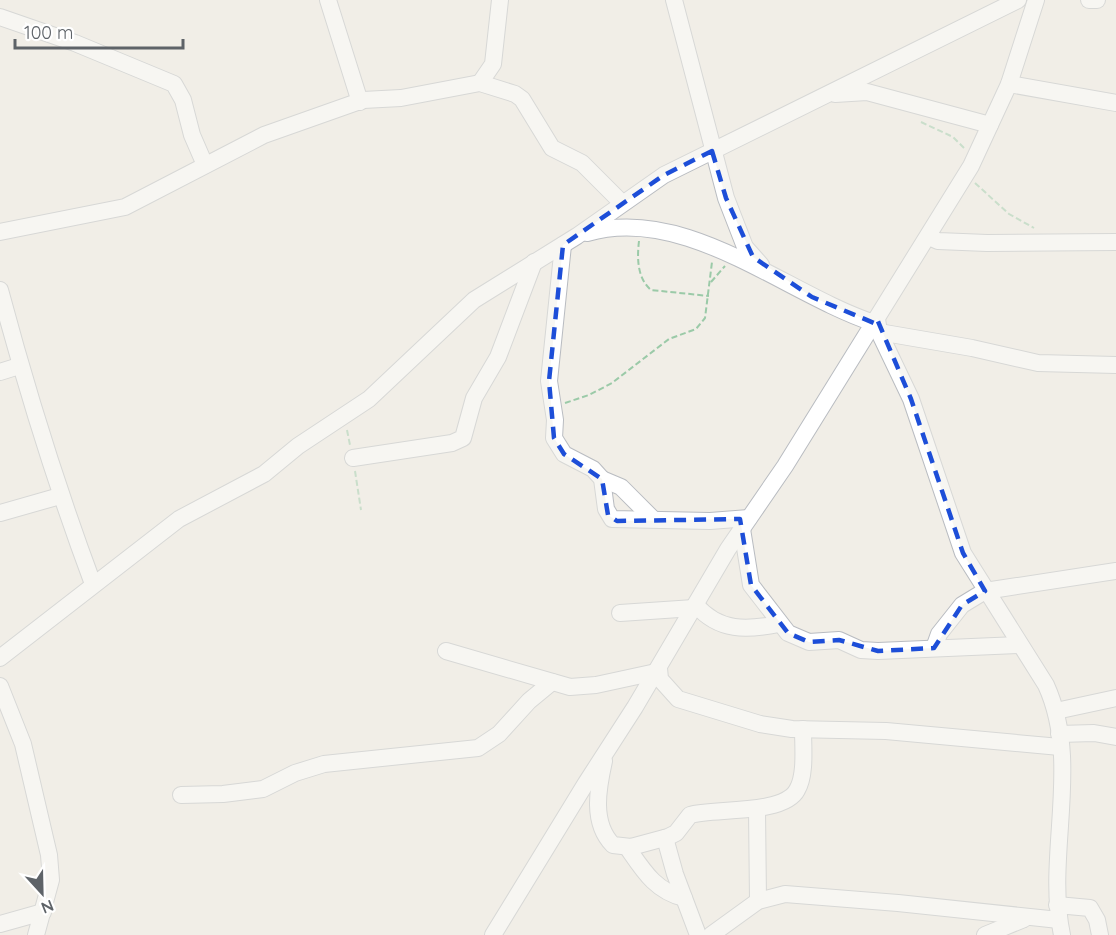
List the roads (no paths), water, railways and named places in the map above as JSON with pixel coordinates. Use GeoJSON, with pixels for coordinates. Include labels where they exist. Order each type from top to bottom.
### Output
{"type":"FeatureCollection","features":[{"type":"Feature","properties":{"kind":"street"},"geometry":{"type":"LineString","coordinates":[[328,0],[360,102]]}},
{"type":"Feature","properties":{"kind":"street"},"geometry":{"type":"LineString","coordinates":[[480,83],[493,64],[500,0]]}},
{"type":"Feature","properties":{"kind":"street"},"geometry":{"type":"LineString","coordinates":[[674,0],[726,198],[745,247],[767,270]]}},
{"type":"Feature","properties":{"kind":"street"},"geometry":{"type":"LineString","coordinates":[[0,658],[179,519],[264,474],[298,446],[369,399],[388,384],[452,318],[483,293],[570,241],[664,175],[1018,0]]}},
{"type":"Feature","properties":{"kind":"street"},"geometry":{"type":"LineString","coordinates":[[493,935],[746,524],[876,325],[973,162],[1008,84],[1036,0]]}},
{"type":"Feature","properties":{"kind":"street"},"geometry":{"type":"LineString","coordinates":[[1089,0],[1097,0]]}},
{"type":"Feature","properties":{"kind":"street"},"geometry":{"type":"LineString","coordinates":[[0,17],[75,43],[174,84],[183,100],[192,135],[205,165]]}},
{"type":"Feature","properties":{"kind":"street"},"geometry":{"type":"LineString","coordinates":[[0,232],[125,207],[264,135],[360,102],[401,98],[480,83],[515,94],[522,99],[552,148],[582,164],[622,203]]}},
{"type":"Feature","properties":{"kind":"street"},"geometry":{"type":"LineString","coordinates":[[1008,84],[1116,103]]}},
{"type":"Feature","properties":{"kind":"street"},"geometry":{"type":"LineString","coordinates":[[822,96],[847,92],[867,93],[990,125]]}},
{"type":"Feature","properties":{"kind":"street"},"geometry":{"type":"LineString","coordinates":[[570,241],[620,226],[654,229],[714,248],[767,270],[812,297],[876,325],[1038,363],[1116,365]]}},
{"type":"Feature","properties":{"kind":"street"},"geometry":{"type":"LineString","coordinates":[[929,237],[938,241],[987,243],[1116,242]]}},
{"type":"Feature","properties":{"kind":"street"},"geometry":{"type":"LineString","coordinates":[[570,241],[549,381],[554,407],[554,438],[564,454],[593,469],[602,479],[629,492],[653,519]]}},
{"type":"Feature","properties":{"kind":"street"},"geometry":{"type":"LineString","coordinates":[[353,458],[452,444],[463,438],[474,398],[498,357],[534,262]]}},
{"type":"Feature","properties":{"kind":"street"},"geometry":{"type":"LineString","coordinates":[[0,290],[20,366],[60,496],[93,584]]}},
{"type":"Feature","properties":{"kind":"street"},"geometry":{"type":"LineString","coordinates":[[876,325],[911,399],[963,553],[1046,685],[1056,711],[1060,741],[1062,811],[1060,920]]}},
{"type":"Feature","properties":{"kind":"street"},"geometry":{"type":"LineString","coordinates":[[0,372],[20,366]]}},
{"type":"Feature","properties":{"kind":"street"},"geometry":{"type":"LineString","coordinates":[[602,479],[606,509],[612,519],[746,524]]}},
{"type":"Feature","properties":{"kind":"street"},"geometry":{"type":"LineString","coordinates":[[0,513],[60,496]]}},
{"type":"Feature","properties":{"kind":"street"},"geometry":{"type":"LineString","coordinates":[[746,524],[751,585],[788,633],[809,642],[839,640],[861,650],[878,651],[1020,645]]}},
{"type":"Feature","properties":{"kind":"street"},"geometry":{"type":"LineString","coordinates":[[934,648],[939,634],[962,605],[985,591],[1116,571]]}},
{"type":"Feature","properties":{"kind":"street"},"geometry":{"type":"LineString","coordinates":[[620,613],[695,607],[707,618],[731,628],[751,629],[779,624]]}},
{"type":"Feature","properties":{"kind":"street"},"geometry":{"type":"LineString","coordinates":[[446,651],[580,688],[658,670]]}},
{"type":"Feature","properties":{"kind":"street"},"geometry":{"type":"LineString","coordinates":[[658,670],[660,679],[678,699],[760,724],[803,729],[886,731],[1060,741],[1094,734],[1116,737]]}},
{"type":"Feature","properties":{"kind":"street"},"geometry":{"type":"LineString","coordinates":[[181,795],[223,794],[263,789],[295,773],[324,764],[478,748],[499,734],[529,701],[552,682]]}},
{"type":"Feature","properties":{"kind":"street"},"geometry":{"type":"LineString","coordinates":[[0,686],[23,744],[49,855],[51,880],[36,935]]}},
{"type":"Feature","properties":{"kind":"street"},"geometry":{"type":"LineString","coordinates":[[1056,711],[1116,698]]}},
{"type":"Feature","properties":{"kind":"street"},"geometry":{"type":"LineString","coordinates":[[605,753],[600,778],[599,822],[605,837],[613,845],[627,847],[676,833],[690,815],[757,809],[793,796],[799,788],[803,729]]}},
{"type":"Feature","properties":{"kind":"street"},"geometry":{"type":"LineString","coordinates":[[757,809],[758,901]]}},
{"type":"Feature","properties":{"kind":"street"},"geometry":{"type":"LineString","coordinates":[[665,838],[698,935]]}},
{"type":"Feature","properties":{"kind":"street"},"geometry":{"type":"LineString","coordinates":[[627,847],[658,887],[669,894],[684,898]]}},
{"type":"Feature","properties":{"kind":"street"},"geometry":{"type":"LineString","coordinates":[[711,935],[758,901],[785,894],[1060,920],[1090,908],[1097,920],[1100,935]]}},
{"type":"Feature","properties":{"kind":"street"},"geometry":{"type":"LineString","coordinates":[[0,924],[44,912]]}},
{"type":"Feature","properties":{"kind":"street"},"geometry":{"type":"LineString","coordinates":[[734,935],[735,916]]}},
{"type":"Feature","properties":{"kind":"street"},"geometry":{"type":"LineString","coordinates":[[986,935],[1027,918]]}},
{"type":"Feature","properties":{"kind":"street"},"geometry":{"type":"LineString","coordinates":[[1106,935],[1116,934]]}}]}
